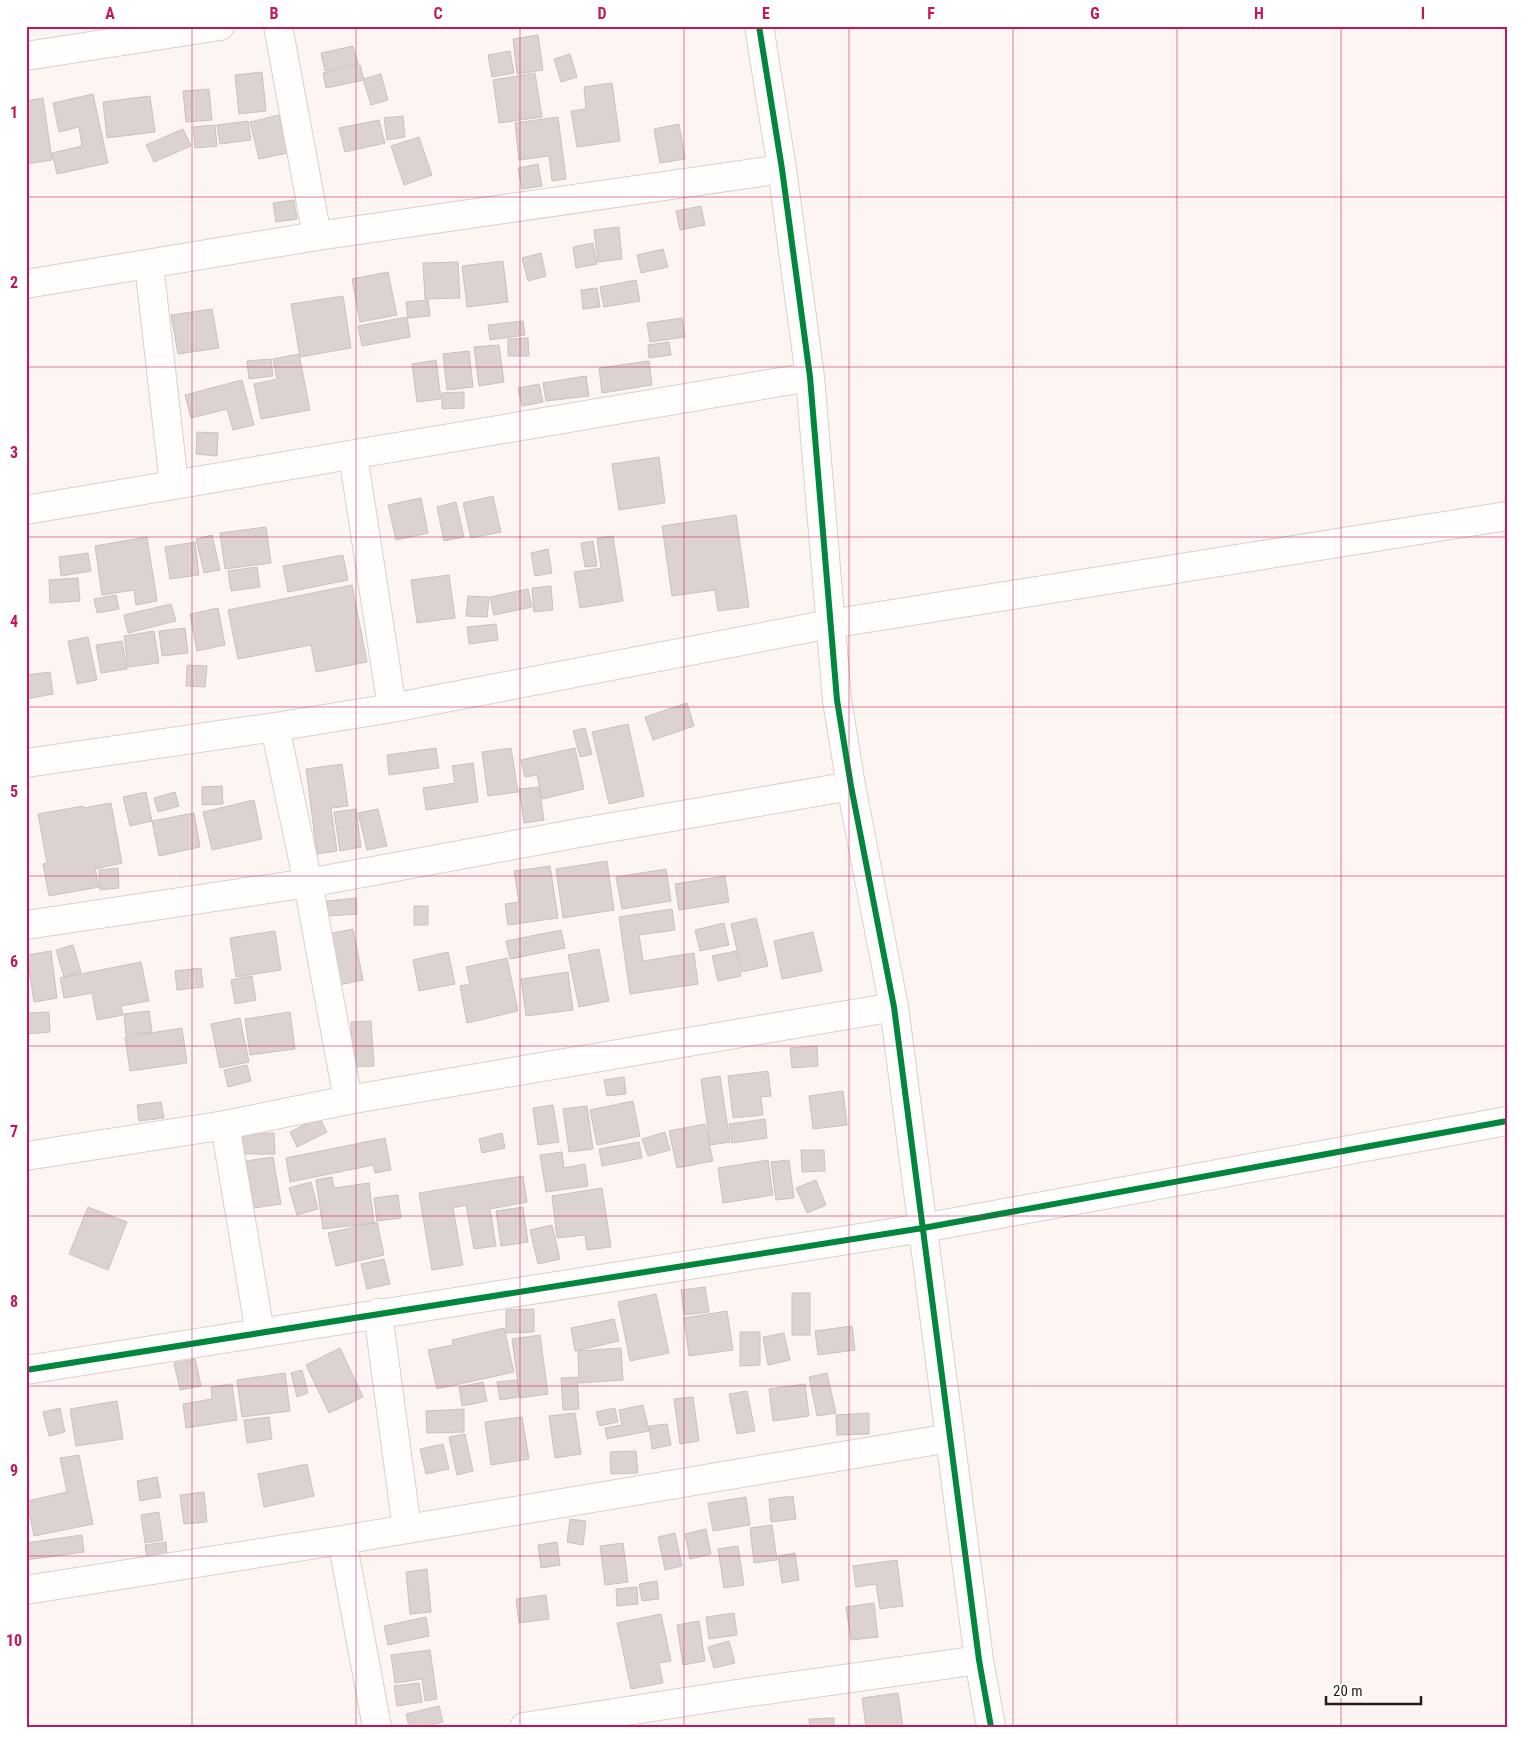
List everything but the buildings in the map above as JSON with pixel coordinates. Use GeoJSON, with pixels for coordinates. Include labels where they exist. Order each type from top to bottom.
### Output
{"type":"FeatureCollection","features":[{"type":"Feature","properties":{"kind":"street"},"geometry":{"type":"LineString","coordinates":[[26,56],[98,35],[220,26]]}},
{"type":"Feature","properties":{"kind":"street"},"geometry":{"type":"LineString","coordinates":[[278,26],[317,236]]}},
{"type":"Feature","properties":{"kind":"street"},"geometry":{"type":"LineString","coordinates":[[760,26],[782,169],[810,377],[835,688],[851,786],[894,1007],[979,1660],[991,1727]]}},
{"type":"Feature","properties":{"kind":"street"},"geometry":{"type":"LineString","coordinates":[[26,284],[317,236],[782,169]]}},
{"type":"Feature","properties":{"kind":"street"},"geometry":{"type":"LineString","coordinates":[[149,264],[174,484]]}},
{"type":"Feature","properties":{"kind":"street"},"geometry":{"type":"LineString","coordinates":[[26,510],[810,377]]}},
{"type":"Feature","properties":{"kind":"street"},"geometry":{"type":"LineString","coordinates":[[353,455],[392,708]]}},
{"type":"Feature","properties":{"kind":"street"},"geometry":{"type":"LineString","coordinates":[[26,763],[392,708],[830,624],[1507,516]]}},
{"type":"Feature","properties":{"kind":"street"},"geometry":{"type":"LineString","coordinates":[[275,727],[308,883],[348,1100]]}},
{"type":"Feature","properties":{"kind":"street"},"geometry":{"type":"LineString","coordinates":[[26,924],[308,883],[851,786]]}},
{"type":"Feature","properties":{"kind":"street"},"geometry":{"type":"LineString","coordinates":[[26,1156],[225,1125],[348,1100],[894,1007]]}},
{"type":"Feature","properties":{"kind":"street"},"geometry":{"type":"LineString","coordinates":[[26,1370],[924,1228],[1507,1122]]}},
{"type":"Feature","properties":{"kind":"street"},"geometry":{"type":"LineString","coordinates":[[225,1125],[260,1333]]}},
{"type":"Feature","properties":{"kind":"street"},"geometry":{"type":"LineString","coordinates":[[378,1313],[407,1529]]}},
{"type":"Feature","properties":{"kind":"street"},"geometry":{"type":"LineString","coordinates":[[26,1590],[342,1540],[950,1438]]}},
{"type":"Feature","properties":{"kind":"street"},"geometry":{"type":"LineString","coordinates":[[342,1540],[377,1727]]}},
{"type":"Feature","properties":{"kind":"street"},"geometry":{"type":"LineString","coordinates":[[524,1727],[730,1695],[979,1660]]}},
{"type":"Feature","properties":{"kind":"cycle path"},"geometry":{"type":"LineString","coordinates":[[759,26],[782,169],[810,377],[837,700],[851,786],[894,1007],[979,1660],[991,1727]]}},
{"type":"Feature","properties":{"kind":"cycle path"},"geometry":{"type":"LineString","coordinates":[[26,1370],[923,1228],[1507,1121]]}}]}
